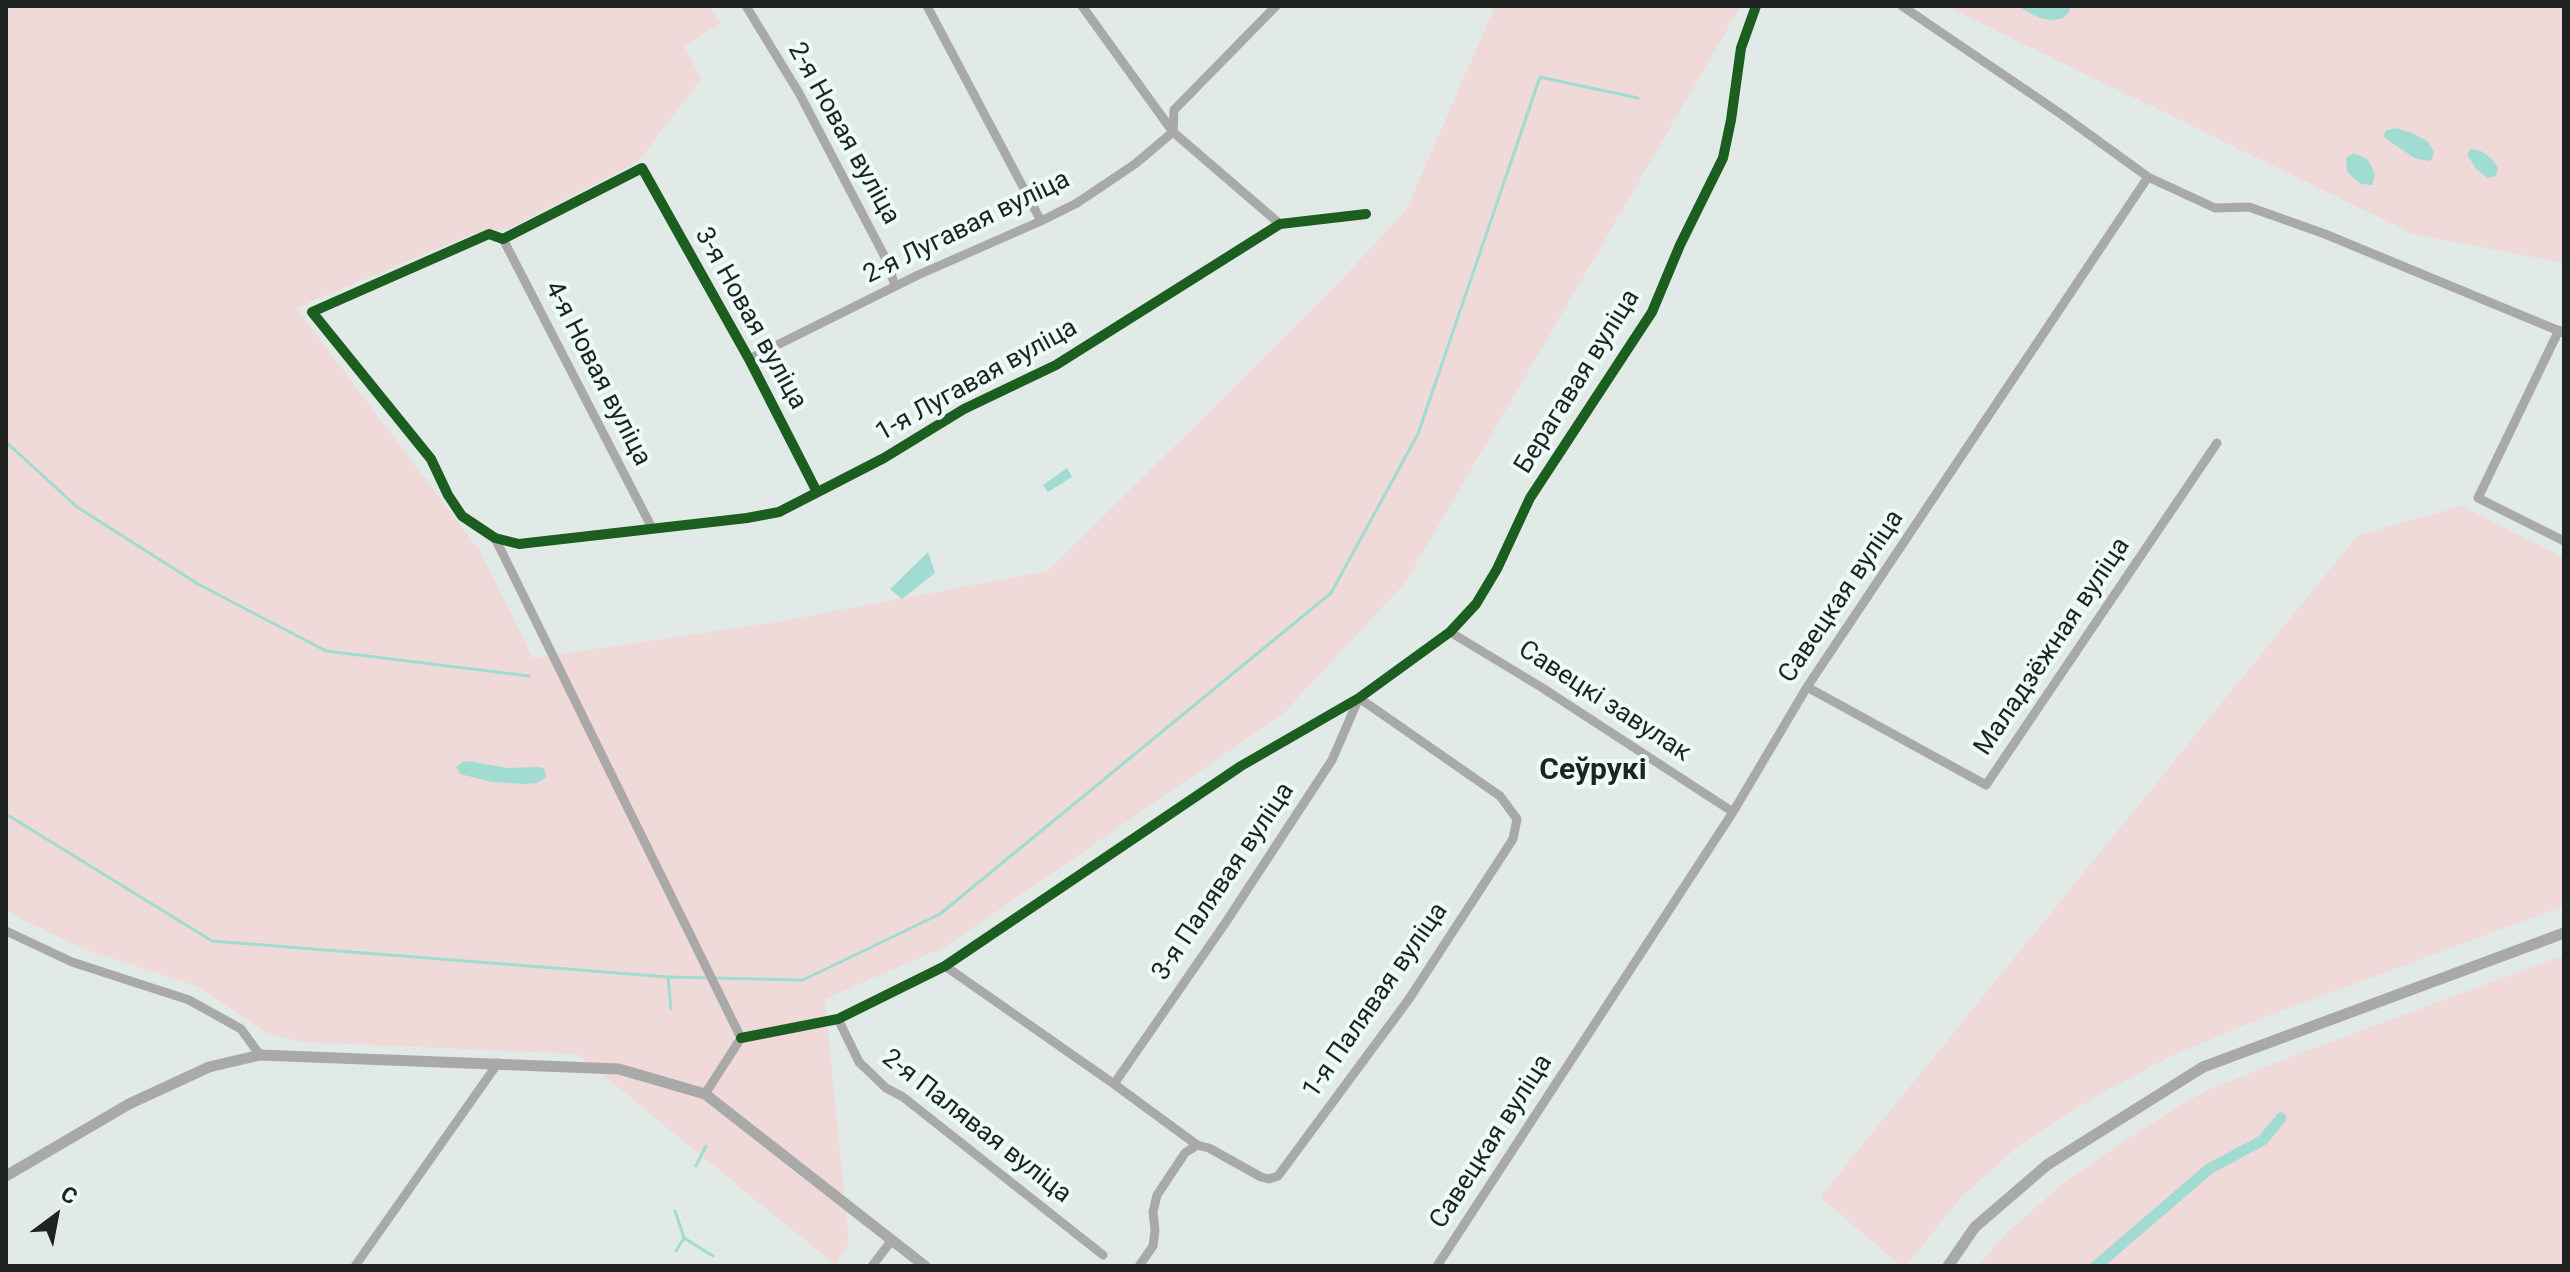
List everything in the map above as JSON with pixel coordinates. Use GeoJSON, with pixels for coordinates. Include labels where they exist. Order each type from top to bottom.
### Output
{"type":"FeatureCollection","features":[{"type":"Feature","properties":{"kind":"street","name":"2-я Новая вуліца"},"geometry":{"type":"LineString","coordinates":[[746,6],[799,93],[887,261],[895,286]]}},
{"type":"Feature","properties":{"kind":"street"},"geometry":{"type":"LineString","coordinates":[[927,6],[1041,221]]}},
{"type":"Feature","properties":{"kind":"street"},"geometry":{"type":"LineString","coordinates":[[1082,6],[1173,132],[1280,224]]}},
{"type":"Feature","properties":{"kind":"street","name":"2-я Лугавая вуліца"},"geometry":{"type":"LineString","coordinates":[[749,359],[895,286],[1077,203],[1135,164],[1173,132],[1174,110],[1276,6]]}},
{"type":"Feature","properties":{"kind":"street","name":"Берагавая вуліца"},"geometry":{"type":"LineString","coordinates":[[741,1038],[838,1019],[945,966],[1241,766],[1359,698],[1450,632],[1476,604],[1497,569],[1530,498],[1652,312],[1680,245],[1723,158],[1741,48],[1756,6]]}},
{"type":"Feature","properties":{"kind":"street"},"geometry":{"type":"LineString","coordinates":[[1902,6],[2148,177],[2215,208],[2249,207],[2325,234],[2561,332],[2478,498],[2564,541]]}},
{"type":"Feature","properties":{"kind":"street","name":"3-я Новая вуліца"},"geometry":{"type":"LineString","coordinates":[[503,239],[642,168],[749,359],[817,492]]}},
{"type":"Feature","properties":{"kind":"street","name":"Савецкая вуліца"},"geometry":{"type":"LineString","coordinates":[[1437,1266],[1733,812],[1807,687],[2148,177]]}},
{"type":"Feature","properties":{"kind":"street","name":"1-я Лугавая вуліца"},"geometry":{"type":"LineString","coordinates":[[495,538],[519,544],[779,512],[884,458],[964,409],[1056,365],[1280,224],[1366,214]]}},
{"type":"Feature","properties":{"kind":"street"},"geometry":{"type":"LineString","coordinates":[[503,239],[489,234],[312,312],[431,459],[462,516],[495,538],[741,1038],[705,1094]]}},
{"type":"Feature","properties":{"kind":"street","name":"4-я Новая вуліца"},"geometry":{"type":"LineString","coordinates":[[503,239],[652,528]]}},
{"type":"Feature","properties":{"kind":"street","name":"Маладзёжная вуліца"},"geometry":{"type":"LineString","coordinates":[[1807,687],[1986,785],[2217,443]]}},
{"type":"Feature","properties":{"kind":"street","name":"Савецкі завулак"},"geometry":{"type":"LineString","coordinates":[[1450,632],[1541,687],[1733,812]]}},
{"type":"Feature","properties":{"kind":"street","name":"3-я Палявая вуліца"},"geometry":{"type":"LineString","coordinates":[[1114,1084],[1226,922],[1332,760],[1359,698]]}},
{"type":"Feature","properties":{"kind":"street","name":"1-я Палявая вуліца"},"geometry":{"type":"LineString","coordinates":[[1197,1145],[1209,1148],[1261,1177],[1269,1179],[1278,1176],[1409,999],[1513,839],[1517,819],[1500,796],[1359,698]]}},
{"type":"Feature","properties":{"kind":"street"},"geometry":{"type":"LineString","coordinates":[[6,931],[72,962],[189,1000],[241,1029],[260,1055]]}},
{"type":"Feature","properties":{"kind":"street"},"geometry":{"type":"LineString","coordinates":[[1948,1266],[1975,1227],[2047,1165],[2203,1067],[2564,933]]}},
{"type":"Feature","properties":{"kind":"street"},"geometry":{"type":"LineString","coordinates":[[945,966],[1197,1145],[1185,1153],[1157,1195],[1153,1212],[1153,1246],[1139,1266]]}},
{"type":"Feature","properties":{"kind":"street","name":"2-я Палявая вуліца"},"geometry":{"type":"LineString","coordinates":[[838,1019],[859,1062],[886,1088],[903,1097],[1103,1255]]}},
{"type":"Feature","properties":{"kind":"street"},"geometry":{"type":"LineString","coordinates":[[6,1176],[142,1098],[209,1067],[260,1055],[619,1069],[705,1094],[925,1266]]}},
{"type":"Feature","properties":{"kind":"street"},"geometry":{"type":"LineString","coordinates":[[355,1266],[498,1063]]}},
{"type":"Feature","properties":{"kind":"street"},"geometry":{"type":"LineString","coordinates":[[872,1266],[892,1240]]}},
{"type":"Feature","properties":{"kind":"shaded area"},"geometry":{"type":"Polygon","coordinates":[[[6,6],[710,6],[721,23],[684,46],[701,79],[638,162],[510,228],[475,233],[296,308],[480,551],[533,658],[771,623],[1048,571],[1331,291],[1406,210],[1495,6],[1741,6],[1405,583],[1283,714],[945,947],[825,999],[849,1243],[835,1265],[577,1054],[301,1042],[268,1033],[196,986],[84,949],[6,909],[6,6]]]}},
{"type":"Feature","properties":{"kind":"shaded area"},"geometry":{"type":"Polygon","coordinates":[[[1946,6],[2564,6],[2564,263],[2413,234],[1946,6]]]}},
{"type":"Feature","properties":{"kind":"shaded area"},"geometry":{"type":"Polygon","coordinates":[[[2017,6],[2070,6],[2070,11],[2063,18],[2053,20],[2040,18],[2017,6]]]}},
{"type":"Feature","properties":{"kind":"shaded area"},"geometry":{"type":"Polygon","coordinates":[[[2395,128],[2427,141],[2434,151],[2432,159],[2414,158],[2384,137],[2385,131],[2395,128]]]}},
{"type":"Feature","properties":{"kind":"shaded area"},"geometry":{"type":"Polygon","coordinates":[[[2471,149],[2481,151],[2492,159],[2498,168],[2496,176],[2488,178],[2476,169],[2467,154],[2471,149]]]}},
{"type":"Feature","properties":{"kind":"shaded area"},"geometry":{"type":"Polygon","coordinates":[[[2354,153],[2367,159],[2372,167],[2375,175],[2372,185],[2361,184],[2347,172],[2346,158],[2354,153]]]}},
{"type":"Feature","properties":{"kind":"shaded area"},"geometry":{"type":"Polygon","coordinates":[[[1067,468],[1072,477],[1048,492],[1043,485],[1067,468]]]}},
{"type":"Feature","properties":{"kind":"shaded area"},"geometry":{"type":"Polygon","coordinates":[[[2462,506],[2564,558],[2564,906],[2257,1020],[2178,1053],[2101,1093],[2022,1143],[1960,1198],[1906,1266],[1901,1266],[1820,1197],[2358,535],[2462,506]]]}},
{"type":"Feature","properties":{"kind":"shaded area"},"geometry":{"type":"Polygon","coordinates":[[[928,552],[935,573],[902,599],[890,589],[928,552]]]}},
{"type":"Feature","properties":{"kind":"shaded area"},"geometry":{"type":"Polygon","coordinates":[[[469,761],[507,768],[544,768],[546,777],[537,783],[492,782],[460,774],[456,767],[469,761]]]}},
{"type":"Feature","properties":{"kind":"shaded area"},"geometry":{"type":"Polygon","coordinates":[[[2564,955],[2564,1266],[1978,1266],[2006,1234],[2063,1183],[2203,1092],[2564,955]]]}},
{"type":"Feature","properties":{"kind":"waterway"},"geometry":{"type":"LineString","coordinates":[[6,814],[212,941],[668,977],[803,980],[940,914],[1331,593],[1418,434],[1540,77],[1638,98]]}},
{"type":"Feature","properties":{"kind":"waterway"},"geometry":{"type":"LineString","coordinates":[[6,442],[77,507],[198,584],[326,651],[529,676]]}},
{"type":"Feature","properties":{"kind":"waterway"},"geometry":{"type":"LineString","coordinates":[[668,977],[671,1009]]}},
{"type":"Feature","properties":{"kind":"waterway"},"geometry":{"type":"LineString","coordinates":[[2096,1266],[2209,1169],[2263,1140],[2281,1118]]}},
{"type":"Feature","properties":{"kind":"waterway"},"geometry":{"type":"LineString","coordinates":[[696,1166],[706,1146]]}},
{"type":"Feature","properties":{"kind":"waterway"},"geometry":{"type":"LineString","coordinates":[[675,1211],[684,1238],[713,1256]]}},
{"type":"Feature","properties":{"kind":"waterway"},"geometry":{"type":"LineString","coordinates":[[676,1251],[684,1238]]}},
{"type":"Feature","properties":{"kind":"cycle path"},"geometry":{"type":"LineString","coordinates":[[741,1038],[838,1019],[945,966],[1241,766],[1359,698],[1450,632],[1476,604],[1497,569],[1530,498],[1652,312],[1680,245],[1723,158],[1741,48],[1756,6]]}},
{"type":"Feature","properties":{"kind":"cycle path"},"geometry":{"type":"LineString","coordinates":[[817,492],[749,359],[642,168],[503,239],[489,234],[312,312],[431,459],[462,516],[495,538],[519,544],[779,512],[884,458],[964,409],[1056,365],[1280,224],[1366,214]]}},
{"type":"Feature","properties":{"kind":"district","name":"Сеўрукі"},"geometry":{"type":"Point","coordinates":[1593,771]}}]}
